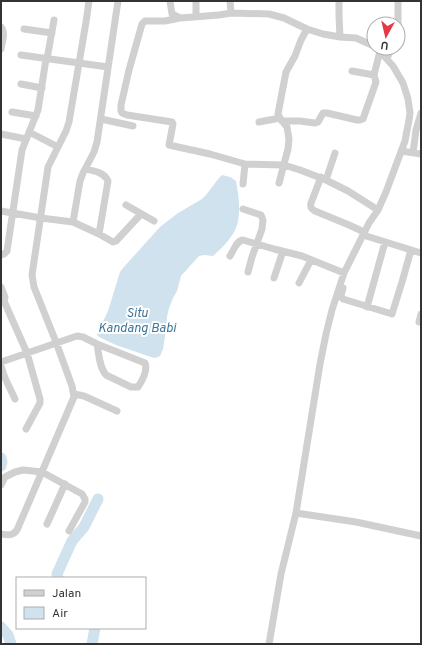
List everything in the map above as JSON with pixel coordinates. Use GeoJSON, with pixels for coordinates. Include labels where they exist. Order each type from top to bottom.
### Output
{"type":"FeatureCollection","features":[{"type":"Feature","properties":{"kind":"street"},"geometry":{"type":"LineString","coordinates":[[1,534],[11,535],[16,532],[57,434],[73,400],[74,394],[56,342],[34,287],[33,280],[48,167],[66,131],[89,1]]}},
{"type":"Feature","properties":{"kind":"street"},"geometry":{"type":"LineString","coordinates":[[73,222],[80,181],[94,152],[97,142],[118,1]]}},
{"type":"Feature","properties":{"kind":"street"},"geometry":{"type":"LineString","coordinates":[[170,1],[172,14],[180,18]]}},
{"type":"Feature","properties":{"kind":"street"},"geometry":{"type":"LineString","coordinates":[[196,1],[196,16]]}},
{"type":"Feature","properties":{"kind":"street"},"geometry":{"type":"LineString","coordinates":[[230,1],[231,13]]}},
{"type":"Feature","properties":{"kind":"street"},"geometry":{"type":"LineString","coordinates":[[339,1],[338,16],[340,37]]}},
{"type":"Feature","properties":{"kind":"street"},"geometry":{"type":"LineString","coordinates":[[398,1],[398,16]]}},
{"type":"Feature","properties":{"kind":"street"},"geometry":{"type":"LineString","coordinates":[[366,42],[356,38],[323,34],[307,29],[276,15],[262,13],[231,13],[143,22],[127,77],[121,111],[123,114],[127,115],[172,122],[173,124],[169,145],[224,157],[245,164],[284,165],[323,178],[348,191],[378,210]]}},
{"type":"Feature","properties":{"kind":"street"},"geometry":{"type":"LineString","coordinates":[[1,255],[7,251],[22,150],[36,116],[54,20]]}},
{"type":"Feature","properties":{"kind":"street"},"geometry":{"type":"LineString","coordinates":[[1,27],[4,32],[1,49]]}},
{"type":"Feature","properties":{"kind":"street"},"geometry":{"type":"LineString","coordinates":[[24,29],[52,33]]}},
{"type":"Feature","properties":{"kind":"street"},"geometry":{"type":"LineString","coordinates":[[279,183],[288,149],[289,139],[287,127],[278,114],[278,110],[286,72],[307,29]]}},
{"type":"Feature","properties":{"kind":"street"},"geometry":{"type":"LineString","coordinates":[[21,55],[108,67]]}},
{"type":"Feature","properties":{"kind":"street"},"geometry":{"type":"LineString","coordinates":[[259,122],[281,119],[315,123],[318,122],[323,113],[360,120],[363,118],[376,82],[374,75],[378,56]]}},
{"type":"Feature","properties":{"kind":"street"},"geometry":{"type":"LineString","coordinates":[[387,58],[403,83],[408,99],[410,112],[405,141],[386,192],[378,210],[369,223],[350,268],[341,296],[343,299],[392,314],[411,250]]}},
{"type":"Feature","properties":{"kind":"street"},"geometry":{"type":"LineString","coordinates":[[352,71],[374,75]]}},
{"type":"Feature","properties":{"kind":"street"},"geometry":{"type":"LineString","coordinates":[[21,84],[42,88]]}},
{"type":"Feature","properties":{"kind":"street"},"geometry":{"type":"LineString","coordinates":[[12,112],[36,116]]}},
{"type":"Feature","properties":{"kind":"street"},"geometry":{"type":"LineString","coordinates":[[413,153],[419,130],[421,113]]}},
{"type":"Feature","properties":{"kind":"street"},"geometry":{"type":"LineString","coordinates":[[101,119],[133,126]]}},
{"type":"Feature","properties":{"kind":"street"},"geometry":{"type":"LineString","coordinates":[[1,134],[28,135],[58,147]]}},
{"type":"Feature","properties":{"kind":"street"},"geometry":{"type":"LineString","coordinates":[[402,151],[421,154]]}},
{"type":"Feature","properties":{"kind":"street"},"geometry":{"type":"LineString","coordinates":[[335,153],[311,203],[310,206],[312,209],[350,225],[364,235],[421,253]]}},
{"type":"Feature","properties":{"kind":"street"},"geometry":{"type":"LineString","coordinates":[[243,184],[245,164]]}},
{"type":"Feature","properties":{"kind":"street"},"geometry":{"type":"LineString","coordinates":[[85,169],[103,174],[108,181],[99,234]]}},
{"type":"Feature","properties":{"kind":"street"},"geometry":{"type":"LineString","coordinates":[[126,205],[154,221]]}},
{"type":"Feature","properties":{"kind":"street"},"geometry":{"type":"LineString","coordinates":[[243,209],[257,214],[262,218],[263,224],[248,272]]}},
{"type":"Feature","properties":{"kind":"street"},"geometry":{"type":"LineString","coordinates":[[1,211],[73,222],[113,242],[115,242],[141,214]]}},
{"type":"Feature","properties":{"kind":"street"},"geometry":{"type":"LineString","coordinates":[[269,644],[281,574],[296,513],[326,334],[344,273],[364,235]]}},
{"type":"Feature","properties":{"kind":"street"},"geometry":{"type":"LineString","coordinates":[[230,256],[237,242],[243,240],[302,256],[344,273]]}},
{"type":"Feature","properties":{"kind":"street"},"geometry":{"type":"LineString","coordinates":[[367,307],[385,242]]}},
{"type":"Feature","properties":{"kind":"street"},"geometry":{"type":"LineString","coordinates":[[274,278],[283,252]]}},
{"type":"Feature","properties":{"kind":"street"},"geometry":{"type":"LineString","coordinates":[[299,283],[311,260]]}},
{"type":"Feature","properties":{"kind":"street"},"geometry":{"type":"LineString","coordinates":[[1,287],[5,297],[4,301],[27,353],[40,399],[40,403],[26,430]]}},
{"type":"Feature","properties":{"kind":"street"},"geometry":{"type":"LineString","coordinates":[[421,314],[419,322],[421,322]]}},
{"type":"Feature","properties":{"kind":"street"},"geometry":{"type":"LineString","coordinates":[[1,362],[56,342],[77,336],[83,337],[145,363],[146,372],[138,388],[131,387],[104,373],[97,344]]}},
{"type":"Feature","properties":{"kind":"street"},"geometry":{"type":"LineString","coordinates":[[1,366],[15,399]]}},
{"type":"Feature","properties":{"kind":"street"},"geometry":{"type":"LineString","coordinates":[[74,394],[84,396],[117,411]]}},
{"type":"Feature","properties":{"kind":"street"},"geometry":{"type":"LineString","coordinates":[[1,485],[5,477],[15,472],[23,470],[42,472],[82,494],[85,502],[69,531]]}},
{"type":"Feature","properties":{"kind":"street"},"geometry":{"type":"LineString","coordinates":[[46,524],[65,484]]}},
{"type":"Feature","properties":{"kind":"street"},"geometry":{"type":"LineString","coordinates":[[296,513],[356,522],[421,536]]}},
{"type":"Feature","properties":{"kind":"water","name":"Situ Kandang Babi"},"geometry":{"type":"Polygon","coordinates":[[[222,175],[230,177],[236,181],[239,207],[237,226],[230,239],[213,256],[199,256],[181,276],[177,291],[169,308],[163,349],[160,356],[155,358],[151,357],[116,345],[99,337],[97,335],[98,332],[108,311],[120,272],[123,268],[160,227],[178,213],[202,199],[222,175]]]}},
{"type":"Feature","properties":{"kind":"waterway"},"geometry":{"type":"LineString","coordinates":[[1,458],[1,466]]}},
{"type":"Feature","properties":{"kind":"waterway"},"geometry":{"type":"LineString","coordinates":[[58,577],[57,574],[72,541],[84,527],[98,499]]}},
{"type":"Feature","properties":{"kind":"waterway"},"geometry":{"type":"LineString","coordinates":[[1,627],[8,635],[11,644]]}},
{"type":"Feature","properties":{"kind":"waterway"},"geometry":{"type":"LineString","coordinates":[[92,644],[95,629]]}}]}
